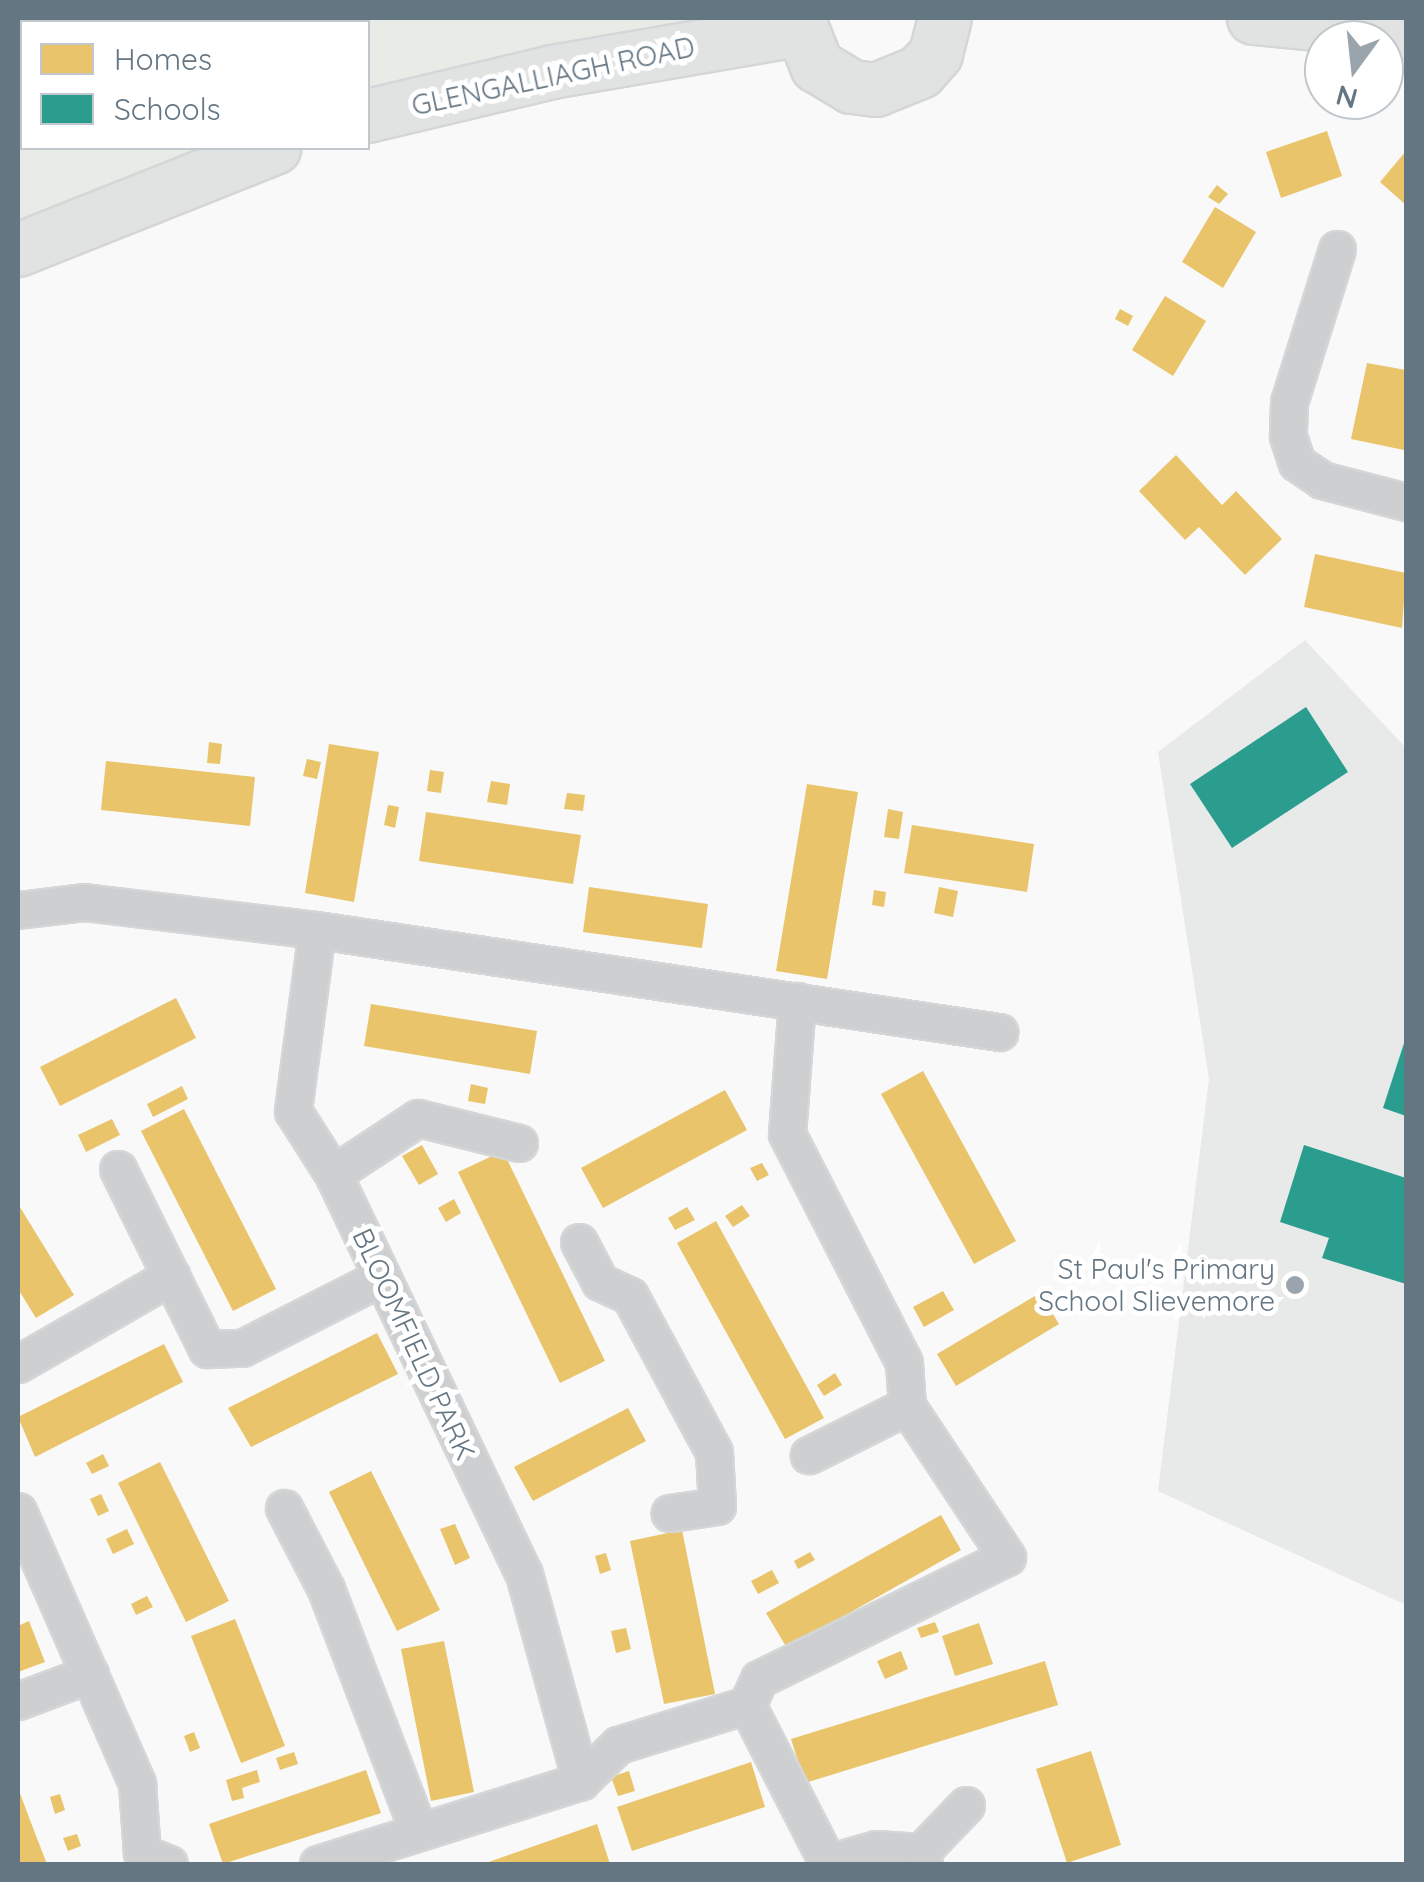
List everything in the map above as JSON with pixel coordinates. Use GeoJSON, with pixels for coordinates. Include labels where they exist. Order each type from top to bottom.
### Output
{"type":"FeatureCollection","features":[{"type":"Feature","properties":{"kind":"main road","name":"GLENGALLIAGH ROAD"},"geometry":{"type":"LineString","coordinates":[[370,116],[552,72],[798,24],[811,58],[833,80],[876,90],[920,72],[936,54],[945,18]]}},
{"type":"Feature","properties":{"kind":"main road"},"geometry":{"type":"LineString","coordinates":[[1254,18],[1406,33]]}},
{"type":"Feature","properties":{"kind":"main road"},"geometry":{"type":"LineString","coordinates":[[18,250],[269,150]]}},
{"type":"Feature","properties":{"kind":"street"},"geometry":{"type":"LineString","coordinates":[[1337,249],[1289,402],[1288,436],[1296,463],[1322,480],[1406,502]]}},
{"type":"Feature","properties":{"kind":"street"},"geometry":{"type":"LineString","coordinates":[[18,910],[84,902],[318,930],[999,1032]]}},
{"type":"Feature","properties":{"kind":"street","name":"BLOOMFIELD PARK"},"geometry":{"type":"LineString","coordinates":[[318,930],[293,1111],[333,1174],[524,1574],[576,1770]]}},
{"type":"Feature","properties":{"kind":"street"},"geometry":{"type":"LineString","coordinates":[[318,1864],[419,1832],[576,1770],[618,1745],[747,1705],[759,1679],[1007,1557],[907,1406],[904,1363],[787,1134],[797,1001]]}},
{"type":"Feature","properties":{"kind":"street"},"geometry":{"type":"LineString","coordinates":[[333,1174],[418,1118],[519,1143]]}},
{"type":"Feature","properties":{"kind":"street"},"geometry":{"type":"LineString","coordinates":[[118,1169],[207,1349],[242,1348],[382,1277]]}},
{"type":"Feature","properties":{"kind":"street"},"geometry":{"type":"LineString","coordinates":[[579,1242],[600,1282],[630,1296],[714,1452],[718,1506],[670,1513]]}},
{"type":"Feature","properties":{"kind":"street"},"geometry":{"type":"LineString","coordinates":[[18,1364],[170,1276]]}},
{"type":"Feature","properties":{"kind":"street"},"geometry":{"type":"LineString","coordinates":[[808,1456],[907,1406]]}},
{"type":"Feature","properties":{"kind":"street"},"geometry":{"type":"LineString","coordinates":[[284,1508],[326,1589],[419,1832]]}},
{"type":"Feature","properties":{"kind":"street"},"geometry":{"type":"LineString","coordinates":[[18,1511],[137,1784],[155,1859]]}},
{"type":"Feature","properties":{"kind":"street"},"geometry":{"type":"LineString","coordinates":[[18,1701],[90,1674]]}},
{"type":"Feature","properties":{"kind":"street"},"geometry":{"type":"LineString","coordinates":[[747,1705],[826,1864],[876,1849],[922,1858],[966,1806]]}},
{"type":"Feature","properties":{"kind":"shaded area"},"geometry":{"type":"Polygon","coordinates":[[[18,18],[697,18],[464,71],[370,110],[370,20],[20,20],[20,150],[273,150],[18,255],[18,18]]]}},
{"type":"Feature","properties":{"kind":"shaded area","name":"St Paul's Primary School Slievemore"},"geometry":{"type":"Polygon","coordinates":[[[1305,640],[1406,748],[1406,1605],[1158,1491],[1209,1079],[1158,752],[1305,640]]]}},
{"type":"Feature","properties":{"kind":"building: Homes"},"geometry":{"type":"Polygon","coordinates":[[[1327,131],[1342,176],[1281,198],[1266,152],[1327,131]]]}},
{"type":"Feature","properties":{"kind":"building: Homes"},"geometry":{"type":"Polygon","coordinates":[[[1406,151],[1406,205],[1380,182],[1406,151]]]}},
{"type":"Feature","properties":{"kind":"building: Homes"},"geometry":{"type":"Polygon","coordinates":[[[1217,185],[1228,194],[1219,204],[1208,197],[1217,185]]]}},
{"type":"Feature","properties":{"kind":"building: Homes"},"geometry":{"type":"Polygon","coordinates":[[[1215,207],[1256,232],[1223,288],[1182,262],[1215,207]]]}},
{"type":"Feature","properties":{"kind":"building: Homes"},"geometry":{"type":"Polygon","coordinates":[[[1165,296],[1206,321],[1173,376],[1132,350],[1165,296]]]}},
{"type":"Feature","properties":{"kind":"building: Homes"},"geometry":{"type":"Polygon","coordinates":[[[1120,309],[1133,316],[1128,326],[1115,319],[1120,309]]]}},
{"type":"Feature","properties":{"kind":"building: Homes"},"geometry":{"type":"Polygon","coordinates":[[[1367,363],[1406,370],[1404,450],[1351,439],[1367,363]]]}},
{"type":"Feature","properties":{"kind":"building: Homes"},"geometry":{"type":"Polygon","coordinates":[[[1176,455],[1222,505],[1236,491],[1282,539],[1245,575],[1199,527],[1185,540],[1139,491],[1176,455]]]}},
{"type":"Feature","properties":{"kind":"building: Homes"},"geometry":{"type":"Polygon","coordinates":[[[1315,554],[1406,573],[1402,628],[1304,607],[1315,554]]]}},
{"type":"Feature","properties":{"kind":"building: Homes"},"geometry":{"type":"Polygon","coordinates":[[[209,742],[222,744],[220,764],[207,763],[209,742]]]}},
{"type":"Feature","properties":{"kind":"building: Homes"},"geometry":{"type":"Polygon","coordinates":[[[329,744],[379,752],[354,902],[305,893],[329,744]]]}},
{"type":"Feature","properties":{"kind":"building: Homes"},"geometry":{"type":"Polygon","coordinates":[[[307,759],[321,762],[317,779],[303,776],[307,759]]]}},
{"type":"Feature","properties":{"kind":"building: Homes"},"geometry":{"type":"Polygon","coordinates":[[[106,761],[255,777],[250,826],[101,810],[106,761]]]}},
{"type":"Feature","properties":{"kind":"building: Homes"},"geometry":{"type":"Polygon","coordinates":[[[430,770],[444,772],[441,793],[427,791],[430,770]]]}},
{"type":"Feature","properties":{"kind":"building: Homes"},"geometry":{"type":"Polygon","coordinates":[[[491,781],[510,784],[507,805],[487,802],[491,781]]]}},
{"type":"Feature","properties":{"kind":"building: Homes"},"geometry":{"type":"Polygon","coordinates":[[[807,784],[858,792],[827,979],[776,971],[807,784]]]}},
{"type":"Feature","properties":{"kind":"building: Homes"},"geometry":{"type":"Polygon","coordinates":[[[567,793],[585,795],[583,811],[564,809],[567,793]]]}},
{"type":"Feature","properties":{"kind":"building: Homes"},"geometry":{"type":"Polygon","coordinates":[[[388,805],[399,807],[395,828],[384,825],[388,805]]]}},
{"type":"Feature","properties":{"kind":"building: Homes"},"geometry":{"type":"Polygon","coordinates":[[[888,809],[903,812],[899,839],[884,837],[888,809]]]}},
{"type":"Feature","properties":{"kind":"building: Homes"},"geometry":{"type":"Polygon","coordinates":[[[426,812],[581,835],[573,884],[419,861],[426,812]]]}},
{"type":"Feature","properties":{"kind":"building: Homes"},"geometry":{"type":"Polygon","coordinates":[[[912,825],[1034,844],[1027,892],[904,873],[912,825]]]}},
{"type":"Feature","properties":{"kind":"building: Homes"},"geometry":{"type":"Polygon","coordinates":[[[589,887],[708,904],[702,948],[583,932],[589,887]]]}},
{"type":"Feature","properties":{"kind":"building: Homes"},"geometry":{"type":"Polygon","coordinates":[[[939,887],[958,891],[953,917],[934,913],[939,887]]]}},
{"type":"Feature","properties":{"kind":"building: Homes"},"geometry":{"type":"Polygon","coordinates":[[[874,890],[886,892],[884,907],[872,905],[874,890]]]}},
{"type":"Feature","properties":{"kind":"building: Homes"},"geometry":{"type":"Polygon","coordinates":[[[176,998],[196,1038],[60,1106],[40,1067],[176,998]]]}},
{"type":"Feature","properties":{"kind":"building: Homes"},"geometry":{"type":"Polygon","coordinates":[[[371,1004],[537,1031],[530,1074],[364,1046],[371,1004]]]}},
{"type":"Feature","properties":{"kind":"building: Homes"},"geometry":{"type":"Polygon","coordinates":[[[923,1071],[1016,1241],[974,1264],[881,1094],[923,1071]]]}},
{"type":"Feature","properties":{"kind":"building: Homes"},"geometry":{"type":"Polygon","coordinates":[[[471,1084],[488,1088],[485,1104],[468,1101],[471,1084]]]}},
{"type":"Feature","properties":{"kind":"building: Homes"},"geometry":{"type":"Polygon","coordinates":[[[182,1086],[188,1099],[153,1117],[147,1104],[182,1086]]]}},
{"type":"Feature","properties":{"kind":"building: Homes"},"geometry":{"type":"Polygon","coordinates":[[[725,1090],[747,1130],[603,1208],[581,1168],[725,1090]]]}},
{"type":"Feature","properties":{"kind":"building: Homes"},"geometry":{"type":"Polygon","coordinates":[[[184,1109],[276,1289],[233,1311],[141,1131],[184,1109]]]}},
{"type":"Feature","properties":{"kind":"building: Homes"},"geometry":{"type":"Polygon","coordinates":[[[112,1119],[120,1135],[86,1152],[78,1135],[112,1119]]]}},
{"type":"Feature","properties":{"kind":"building: Homes"},"geometry":{"type":"Polygon","coordinates":[[[422,1145],[438,1174],[419,1185],[402,1156],[422,1145]]]}},
{"type":"Feature","properties":{"kind":"building: Homes"},"geometry":{"type":"Polygon","coordinates":[[[503,1151],[605,1361],[560,1383],[458,1172],[503,1151]]]}},
{"type":"Feature","properties":{"kind":"building: Homes"},"geometry":{"type":"Polygon","coordinates":[[[762,1163],[769,1175],[757,1181],[750,1168],[762,1163]]]}},
{"type":"Feature","properties":{"kind":"building: Homes"},"geometry":{"type":"Polygon","coordinates":[[[454,1199],[461,1213],[446,1222],[438,1208],[454,1199]]]}},
{"type":"Feature","properties":{"kind":"building: Homes"},"geometry":{"type":"Polygon","coordinates":[[[18,1204],[74,1295],[36,1318],[18,1289],[18,1204]]]}},
{"type":"Feature","properties":{"kind":"building: Homes"},"geometry":{"type":"Polygon","coordinates":[[[742,1205],[750,1216],[733,1227],[725,1216],[742,1205]]]}},
{"type":"Feature","properties":{"kind":"building: Homes"},"geometry":{"type":"Polygon","coordinates":[[[687,1207],[695,1220],[675,1230],[668,1218],[687,1207]]]}},
{"type":"Feature","properties":{"kind":"building: Homes"},"geometry":{"type":"Polygon","coordinates":[[[716,1221],[824,1418],[785,1439],[677,1243],[716,1221]]]}},
{"type":"Feature","properties":{"kind":"building: Homes"},"geometry":{"type":"Polygon","coordinates":[[[943,1291],[954,1310],[924,1327],[913,1307],[943,1291]]]}},
{"type":"Feature","properties":{"kind":"building: Homes"},"geometry":{"type":"Polygon","coordinates":[[[1040,1293],[1059,1324],[956,1386],[937,1354],[1040,1293]]]}},
{"type":"Feature","properties":{"kind":"building: Homes"},"geometry":{"type":"Polygon","coordinates":[[[377,1333],[398,1374],[251,1447],[228,1408],[377,1333]]]}},
{"type":"Feature","properties":{"kind":"building: Homes"},"geometry":{"type":"Polygon","coordinates":[[[164,1344],[183,1382],[35,1457],[18,1417],[164,1344]]]}},
{"type":"Feature","properties":{"kind":"building: Homes"},"geometry":{"type":"Polygon","coordinates":[[[835,1373],[842,1385],[824,1396],[817,1385],[835,1373]]]}},
{"type":"Feature","properties":{"kind":"building: Homes"},"geometry":{"type":"Polygon","coordinates":[[[628,1408],[646,1441],[533,1501],[514,1467],[628,1408]]]}},
{"type":"Feature","properties":{"kind":"building: Homes"},"geometry":{"type":"Polygon","coordinates":[[[103,1454],[109,1466],[92,1474],[86,1463],[103,1454]]]}},
{"type":"Feature","properties":{"kind":"building: Homes"},"geometry":{"type":"Polygon","coordinates":[[[160,1462],[229,1601],[186,1622],[118,1483],[160,1462]]]}},
{"type":"Feature","properties":{"kind":"building: Homes"},"geometry":{"type":"Polygon","coordinates":[[[371,1471],[440,1610],[397,1631],[329,1492],[371,1471]]]}},
{"type":"Feature","properties":{"kind":"building: Homes"},"geometry":{"type":"Polygon","coordinates":[[[101,1494],[109,1511],[98,1516],[90,1499],[101,1494]]]}},
{"type":"Feature","properties":{"kind":"building: Homes"},"geometry":{"type":"Polygon","coordinates":[[[941,1515],[961,1550],[787,1648],[766,1613],[941,1515]]]}},
{"type":"Feature","properties":{"kind":"building: Homes"},"geometry":{"type":"Polygon","coordinates":[[[455,1524],[470,1558],[455,1565],[440,1529],[455,1524]]]}},
{"type":"Feature","properties":{"kind":"building: Homes"},"geometry":{"type":"Polygon","coordinates":[[[127,1529],[134,1544],[113,1554],[106,1539],[127,1529]]]}},
{"type":"Feature","properties":{"kind":"building: Homes"},"geometry":{"type":"Polygon","coordinates":[[[682,1530],[715,1694],[664,1704],[630,1541],[682,1530]]]}},
{"type":"Feature","properties":{"kind":"building: Homes"},"geometry":{"type":"Polygon","coordinates":[[[810,1552],[815,1560],[798,1569],[794,1561],[810,1552]]]}},
{"type":"Feature","properties":{"kind":"building: Homes"},"geometry":{"type":"Polygon","coordinates":[[[606,1553],[611,1570],[600,1574],[595,1556],[606,1553]]]}},
{"type":"Feature","properties":{"kind":"building: Homes"},"geometry":{"type":"Polygon","coordinates":[[[772,1570],[779,1583],[758,1594],[751,1581],[772,1570]]]}},
{"type":"Feature","properties":{"kind":"building: Homes"},"geometry":{"type":"Polygon","coordinates":[[[147,1596],[153,1607],[136,1615],[131,1604],[147,1596]]]}},
{"type":"Feature","properties":{"kind":"building: Homes"},"geometry":{"type":"Polygon","coordinates":[[[235,1619],[285,1746],[241,1763],[191,1636],[235,1619]]]}},
{"type":"Feature","properties":{"kind":"building: Homes"},"geometry":{"type":"Polygon","coordinates":[[[29,1621],[45,1662],[18,1672],[18,1626],[29,1621]]]}},
{"type":"Feature","properties":{"kind":"building: Homes"},"geometry":{"type":"Polygon","coordinates":[[[935,1622],[939,1632],[921,1638],[917,1628],[935,1622]]]}},
{"type":"Feature","properties":{"kind":"building: Homes"},"geometry":{"type":"Polygon","coordinates":[[[979,1623],[993,1664],[955,1676],[942,1636],[979,1623]]]}},
{"type":"Feature","properties":{"kind":"building: Homes"},"geometry":{"type":"Polygon","coordinates":[[[626,1628],[631,1649],[616,1653],[611,1631],[626,1628]]]}},
{"type":"Feature","properties":{"kind":"building: Homes"},"geometry":{"type":"Polygon","coordinates":[[[444,1641],[474,1792],[431,1801],[401,1649],[444,1641]]]}},
{"type":"Feature","properties":{"kind":"building: Homes"},"geometry":{"type":"Polygon","coordinates":[[[901,1651],[908,1669],[885,1679],[877,1661],[901,1651]]]}},
{"type":"Feature","properties":{"kind":"building: Homes"},"geometry":{"type":"Polygon","coordinates":[[[1045,1661],[1058,1705],[805,1783],[791,1739],[1045,1661]]]}},
{"type":"Feature","properties":{"kind":"building: Homes"},"geometry":{"type":"Polygon","coordinates":[[[194,1732],[200,1748],[190,1752],[184,1736],[194,1732]]]}},
{"type":"Feature","properties":{"kind":"building: Homes"},"geometry":{"type":"Polygon","coordinates":[[[1091,1751],[1121,1845],[1067,1863],[1036,1769],[1091,1751]]]}},
{"type":"Feature","properties":{"kind":"building: Homes"},"geometry":{"type":"Polygon","coordinates":[[[294,1752],[298,1764],[280,1770],[276,1758],[294,1752]]]}},
{"type":"Feature","properties":{"kind":"building: Homes"},"geometry":{"type":"Polygon","coordinates":[[[751,1762],[765,1807],[632,1851],[617,1807],[751,1762]]]}},
{"type":"Feature","properties":{"kind":"building: Homes"},"geometry":{"type":"Polygon","coordinates":[[[257,1770],[260,1782],[242,1788],[244,1798],[232,1801],[226,1780],[257,1770]]]}},
{"type":"Feature","properties":{"kind":"building: Homes"},"geometry":{"type":"Polygon","coordinates":[[[366,1770],[381,1813],[223,1864],[209,1824],[366,1770]]]}},
{"type":"Feature","properties":{"kind":"building: Homes"},"geometry":{"type":"Polygon","coordinates":[[[629,1771],[635,1791],[618,1796],[611,1777],[629,1771]]]}},
{"type":"Feature","properties":{"kind":"building: Homes"},"geometry":{"type":"Polygon","coordinates":[[[18,1788],[33,1828],[47,1864],[18,1864],[18,1788]]]}},
{"type":"Feature","properties":{"kind":"building: Homes"},"geometry":{"type":"Polygon","coordinates":[[[60,1794],[65,1810],[55,1814],[50,1797],[60,1794]]]}},
{"type":"Feature","properties":{"kind":"building: Homes"},"geometry":{"type":"Polygon","coordinates":[[[597,1824],[610,1864],[483,1864],[597,1824]]]}},
{"type":"Feature","properties":{"kind":"building: Homes"},"geometry":{"type":"Polygon","coordinates":[[[77,1834],[81,1846],[68,1851],[63,1838],[77,1834]]]}},
{"type":"Feature","properties":{"kind":"building: Schools"},"geometry":{"type":"Polygon","coordinates":[[[1306,707],[1348,772],[1232,848],[1190,784],[1306,707]]]}},
{"type":"Feature","properties":{"kind":"building: Schools"},"geometry":{"type":"Polygon","coordinates":[[[1406,1037],[1406,1116],[1383,1108],[1406,1037]]]}},
{"type":"Feature","properties":{"kind":"building: Schools"},"geometry":{"type":"Polygon","coordinates":[[[1304,1145],[1406,1178],[1406,1284],[1322,1258],[1329,1238],[1280,1222],[1304,1145]]]}},
{"type":"Feature","properties":{"kind":"place","name":"St Paul's Primary School Slievemore"},"geometry":{"type":"Point","coordinates":[1295,1285]}}]}
